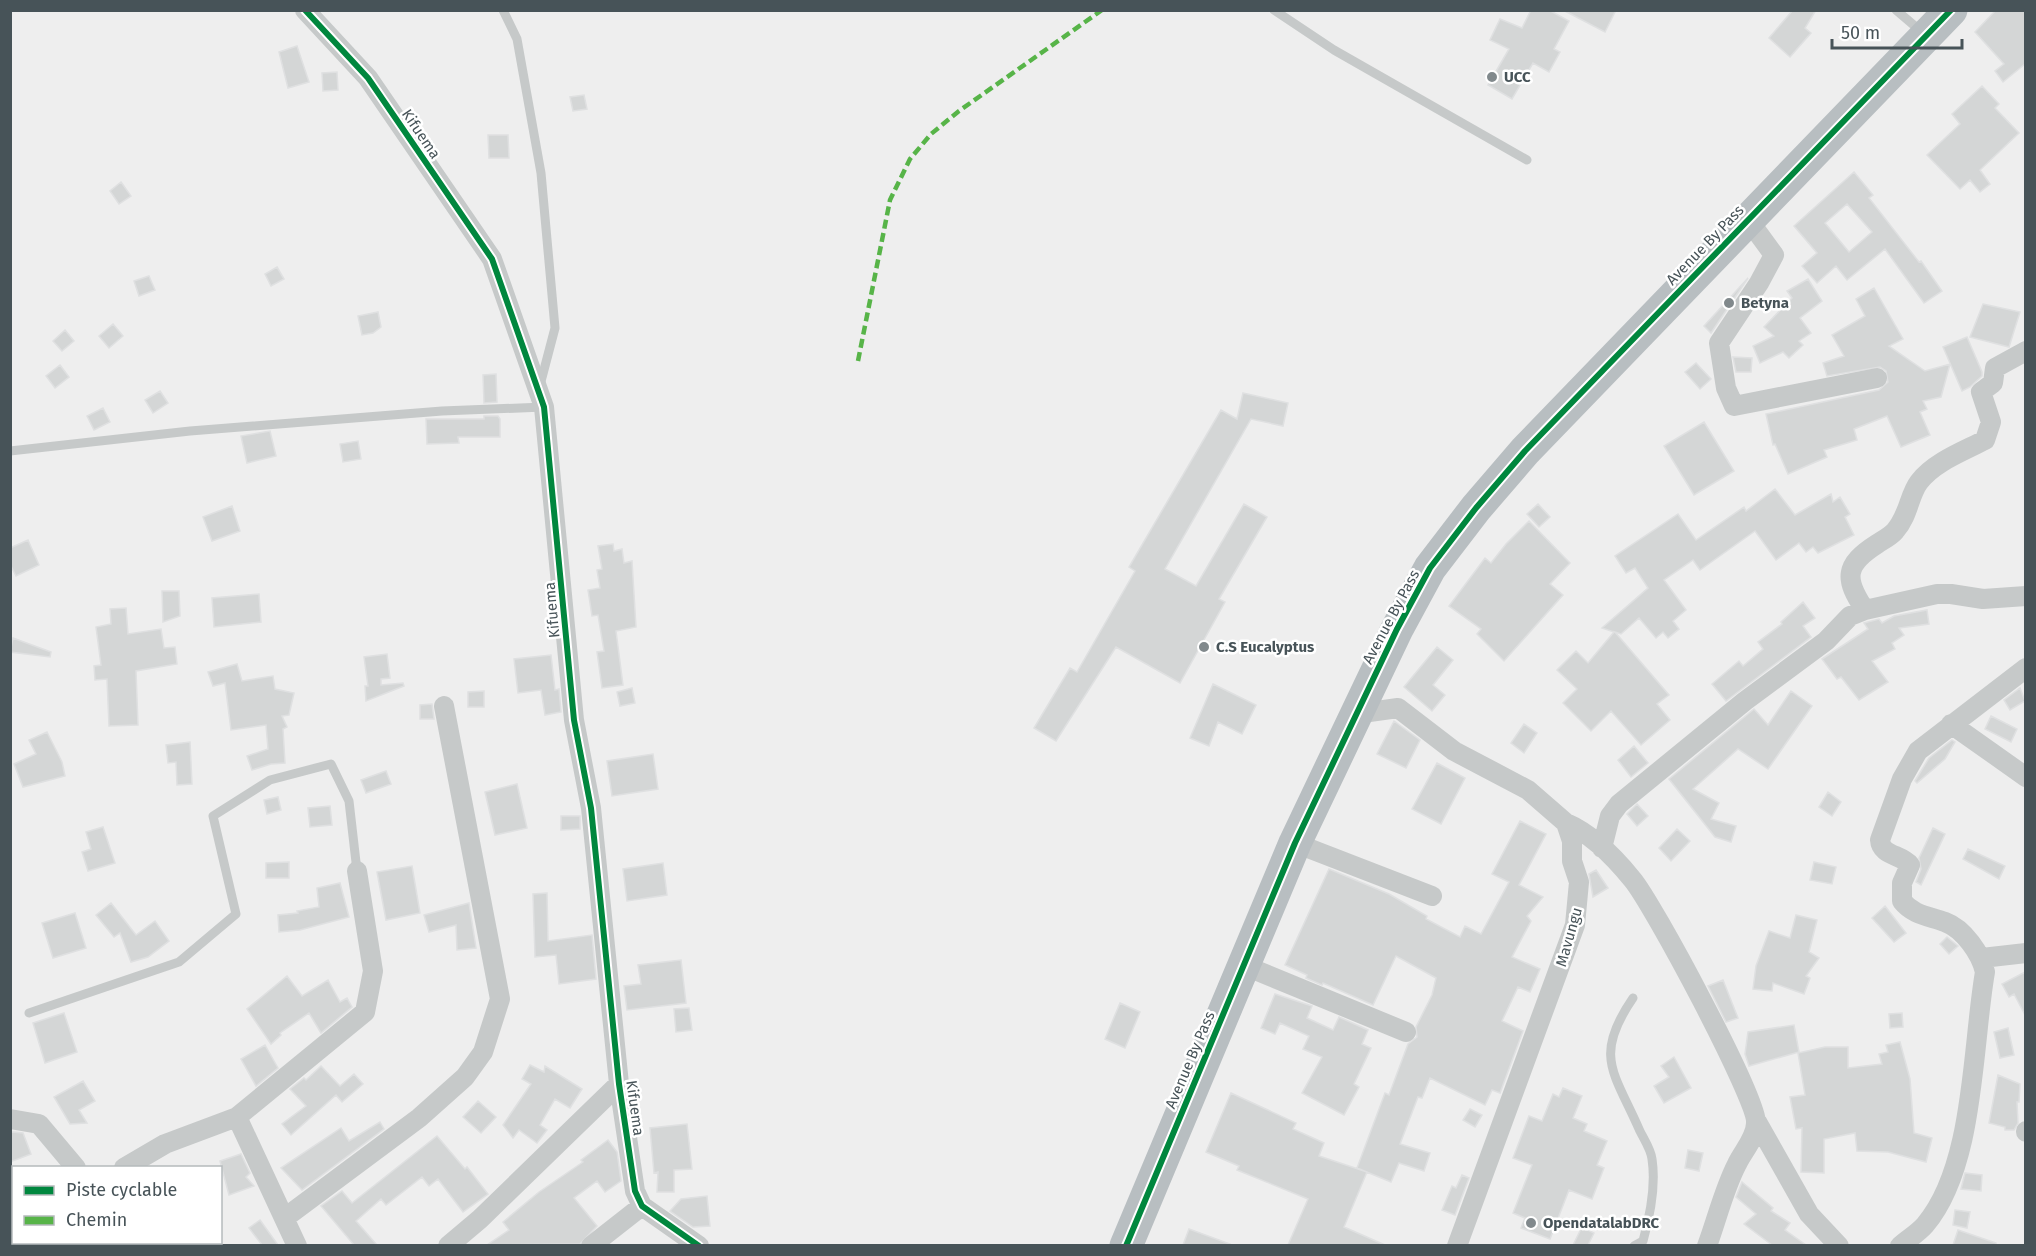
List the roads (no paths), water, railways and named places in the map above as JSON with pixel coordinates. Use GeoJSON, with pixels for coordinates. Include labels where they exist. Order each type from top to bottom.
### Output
{"type":"FeatureCollection","features":[{"type":"Feature","properties":{"kind":"highway","name":"Avenue By Pass"},"geometry":{"type":"LineString","coordinates":[[1126,1245],[1296,843],[1355,714],[1430,568],[1476,508],[1588,384],[1951,10]]}},
{"type":"Feature","properties":{"kind":"street","name":"Kifuema"},"geometry":{"type":"LineString","coordinates":[[305,10],[368,78],[492,259],[541,398],[574,720],[591,808],[620,1083],[635,1191],[642,1206]]}},
{"type":"Feature","properties":{"kind":"street"},"geometry":{"type":"LineString","coordinates":[[1748,218],[1774,255],[1759,283],[1719,342],[1726,388],[1734,406],[1878,378]]}},
{"type":"Feature","properties":{"kind":"street"},"geometry":{"type":"LineString","coordinates":[[1865,610],[1851,590],[1849,579],[1852,567],[1862,553],[1894,533],[1905,518],[1918,483],[1928,472],[1985,440],[1991,422],[1981,392],[1993,383],[1995,368],[2025,351]]}},
{"type":"Feature","properties":{"kind":"street"},"geometry":{"type":"LineString","coordinates":[[1602,848],[1610,816],[1619,804],[1745,701],[1826,641],[1850,616],[1865,610],[1936,594],[1983,599],[2025,596]]}},
{"type":"Feature","properties":{"kind":"street"},"geometry":{"type":"LineString","coordinates":[[1900,1245],[1924,1226],[1952,1176],[1973,1087],[1986,972],[1982,958],[1948,923],[1908,909],[1902,902],[1902,883],[1910,865],[1905,859],[1886,852],[1881,847],[1880,840],[1902,779],[1918,751],[2025,668]]}},
{"type":"Feature","properties":{"kind":"street"},"geometry":{"type":"LineString","coordinates":[[285,1217],[418,1119],[465,1077],[483,1052],[500,999],[444,706]]}},
{"type":"Feature","properties":{"kind":"street"},"geometry":{"type":"LineString","coordinates":[[1355,714],[1398,708],[1454,751],[1528,790],[1566,823],[1602,848],[1633,879],[1653,908],[1742,1081],[1757,1122],[1809,1214],[1839,1245]]}},
{"type":"Feature","properties":{"kind":"street"},"geometry":{"type":"LineString","coordinates":[[1951,724],[2025,777]]}},
{"type":"Feature","properties":{"kind":"street","name":"Mavungu"},"geometry":{"type":"LineString","coordinates":[[1459,1245],[1575,925],[1580,882],[1572,861],[1572,841],[1566,823]]}},
{"type":"Feature","properties":{"kind":"street"},"geometry":{"type":"LineString","coordinates":[[1296,843],[1431,896]]}},
{"type":"Feature","properties":{"kind":"street"},"geometry":{"type":"LineString","coordinates":[[126,1166],[165,1144],[237,1117],[365,1012],[374,971],[357,871]]}},
{"type":"Feature","properties":{"kind":"street"},"geometry":{"type":"LineString","coordinates":[[1982,958],[2025,953]]}},
{"type":"Feature","properties":{"kind":"street"},"geometry":{"type":"LineString","coordinates":[[1243,965],[1407,1032]]}},
{"type":"Feature","properties":{"kind":"street"},"geometry":{"type":"LineString","coordinates":[[448,1245],[480,1219],[620,1083]]}},
{"type":"Feature","properties":{"kind":"street"},"geometry":{"type":"LineString","coordinates":[[237,1117],[297,1245]]}},
{"type":"Feature","properties":{"kind":"street"},"geometry":{"type":"LineString","coordinates":[[10,1119],[39,1124],[75,1166]]}},
{"type":"Feature","properties":{"kind":"street"},"geometry":{"type":"LineString","coordinates":[[1707,1245],[1737,1163],[1748,1147],[1757,1122]]}},
{"type":"Feature","properties":{"kind":"street"},"geometry":{"type":"LineString","coordinates":[[591,1245],[642,1206],[699,1245]]}},
{"type":"Feature","properties":{"kind":"lane"},"geometry":{"type":"LineString","coordinates":[[10,451],[190,431],[442,411],[541,398],[555,328],[542,184],[518,39],[503,10]]}},
{"type":"Feature","properties":{"kind":"lane"},"geometry":{"type":"LineString","coordinates":[[1274,10],[1334,50],[1527,160]]}},
{"type":"Feature","properties":{"kind":"lane"},"geometry":{"type":"LineString","coordinates":[[1896,10],[1927,36]]}},
{"type":"Feature","properties":{"kind":"lane"},"geometry":{"type":"LineString","coordinates":[[29,1013],[179,962],[236,914],[213,816],[270,780],[331,765],[349,801],[357,871]]}},
{"type":"Feature","properties":{"kind":"lane"},"geometry":{"type":"LineString","coordinates":[[1633,998],[1614,1030],[1609,1062],[1652,1158],[1651,1213],[1643,1241],[1634,1245]]}},
{"type":"Feature","properties":{"kind":"place","name":"UCC"},"geometry":{"type":"Point","coordinates":[1492,77]}},
{"type":"Feature","properties":{"kind":"place","name":"Betyna"},"geometry":{"type":"Point","coordinates":[1729,303]}},
{"type":"Feature","properties":{"kind":"place","name":"C.S Eucalyptus"},"geometry":{"type":"Point","coordinates":[1204,647]}},
{"type":"Feature","properties":{"kind":"place","name":"OpendatalabDRC"},"geometry":{"type":"Point","coordinates":[1531,1223]}}]}
